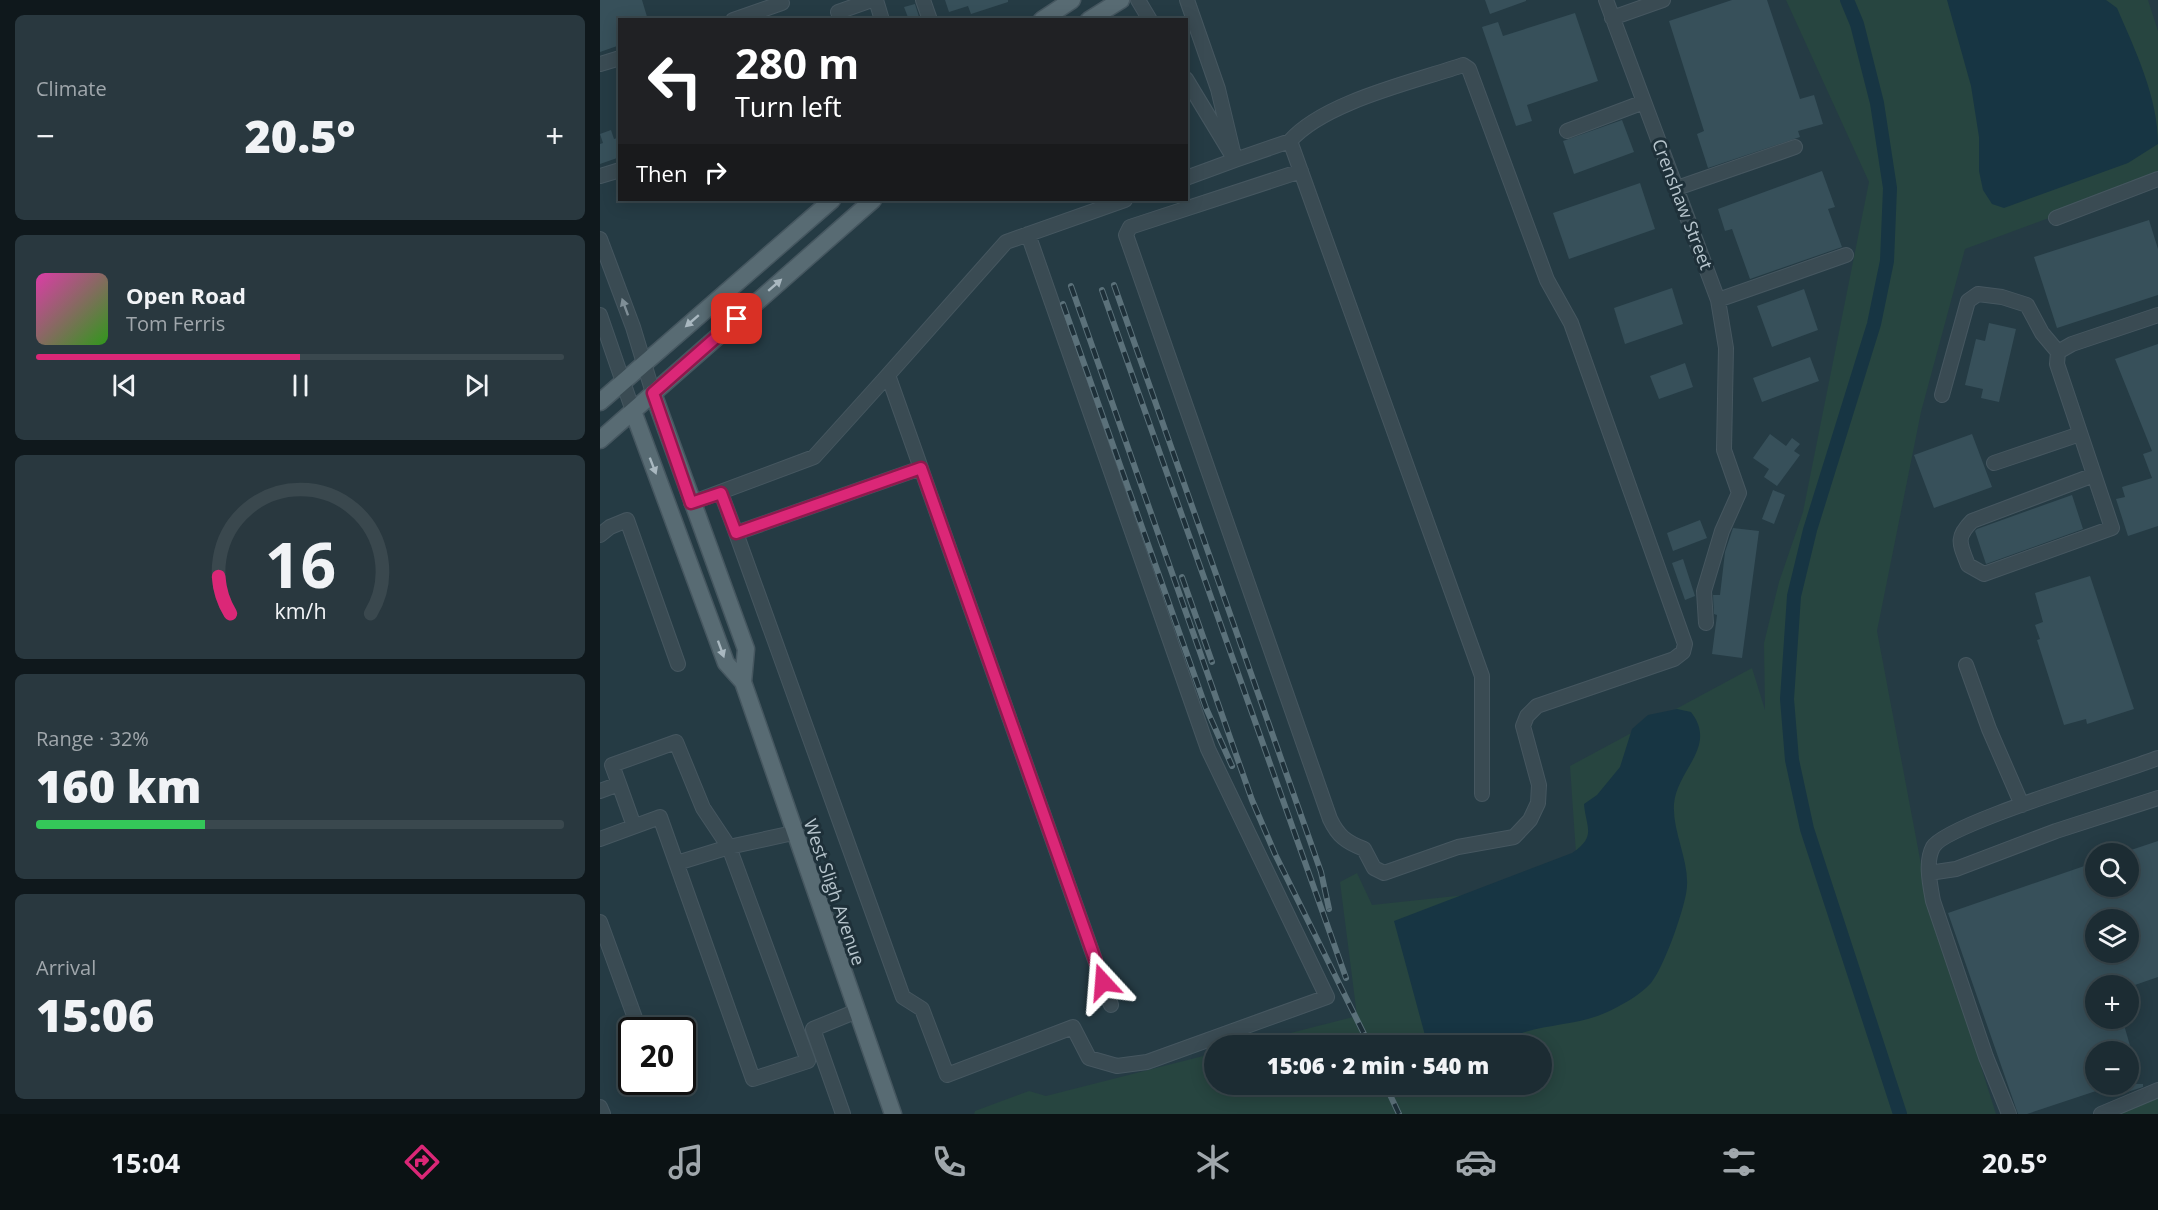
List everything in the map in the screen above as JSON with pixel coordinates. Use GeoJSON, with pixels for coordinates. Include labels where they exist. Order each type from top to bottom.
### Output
{"type":"FeatureCollection","features":[{"type":"Feature","properties":{"kind":"main road"},"geometry":{"type":"LineString","coordinates":[[1045,18],[1072,0]]}},
{"type":"Feature","properties":{"kind":"main road"},"geometry":{"type":"LineString","coordinates":[[1092,18],[1120,0]]}},
{"type":"Feature","properties":{"kind":"main road"},"geometry":{"type":"LineString","coordinates":[[600,402],[830,201]]}},
{"type":"Feature","properties":{"kind":"main road"},"geometry":{"type":"LineString","coordinates":[[600,440],[872,201]]}},
{"type":"Feature","properties":{"kind":"main road","name":"West Sligh Avenue"},"geometry":{"type":"LineString","coordinates":[[653,393],[691,503],[746,648],[743,682],[793,833],[893,1114]]}},
{"type":"Feature","properties":{"kind":"main road","name":"West Sligh Avenue"},"geometry":{"type":"LineString","coordinates":[[633,411],[726,663],[743,682]]}},
{"type":"Feature","properties":{"kind":"street"},"geometry":{"type":"LineString","coordinates":[[840,18],[838,12],[874,0],[881,18]]}},
{"type":"Feature","properties":{"kind":"street"},"geometry":{"type":"LineString","coordinates":[[923,0],[929,18]]}},
{"type":"Feature","properties":{"kind":"street"},"geometry":{"type":"LineString","coordinates":[[1138,0],[1149,18]]}},
{"type":"Feature","properties":{"kind":"street"},"geometry":{"type":"LineString","coordinates":[[1187,0],[1218,89],[1235,160]]}},
{"type":"Feature","properties":{"kind":"street","name":"Crenshaw Street"},"geometry":{"type":"LineString","coordinates":[[1606,0],[1718,300],[1726,348],[1724,450],[1739,493],[1722,531],[1704,591],[1706,623]]}},
{"type":"Feature","properties":{"kind":"street"},"geometry":{"type":"LineString","coordinates":[[1612,18],[1663,0]]}},
{"type":"Feature","properties":{"kind":"street"},"geometry":{"type":"LineString","coordinates":[[739,18],[782,3]]}},
{"type":"Feature","properties":{"kind":"street"},"geometry":{"type":"LineString","coordinates":[[600,64],[618,59]]}},
{"type":"Feature","properties":{"kind":"street"},"geometry":{"type":"LineString","coordinates":[[1188,176],[1290,141],[1302,128],[1327,111],[1463,65],[1469,69],[1547,280],[1571,323],[1685,644],[1683,652],[1674,659],[1537,706],[1527,716],[1523,726],[1539,784],[1538,803],[1530,820],[1514,837],[1458,846],[1384,873],[1374,868],[1364,849],[1348,843],[1338,835],[1330,819],[1126,235],[1130,227],[1301,171]]}},
{"type":"Feature","properties":{"kind":"street"},"geometry":{"type":"LineString","coordinates":[[1188,82],[1235,160]]}},
{"type":"Feature","properties":{"kind":"street"},"geometry":{"type":"LineString","coordinates":[[1567,130],[1644,102]]}},
{"type":"Feature","properties":{"kind":"street"},"geometry":{"type":"LineString","coordinates":[[1290,141],[1482,676],[1482,794]]}},
{"type":"Feature","properties":{"kind":"street"},"geometry":{"type":"LineString","coordinates":[[1677,188],[1795,147]]}},
{"type":"Feature","properties":{"kind":"street"},"geometry":{"type":"LineString","coordinates":[[600,176],[618,171]]}},
{"type":"Feature","properties":{"kind":"street"},"geometry":{"type":"LineString","coordinates":[[2056,218],[2158,179]]}},
{"type":"Feature","properties":{"kind":"street"},"geometry":{"type":"LineString","coordinates":[[691,503],[814,457],[1006,242],[1122,201]]}},
{"type":"Feature","properties":{"kind":"street"},"geometry":{"type":"LineString","coordinates":[[721,493],[903,997],[922,1009],[947,1075],[1073,1028],[1089,1058],[1117,1066],[1147,1062],[1327,997],[1209,749],[1028,234]]}},
{"type":"Feature","properties":{"kind":"street","name":"West Sligh Avenue"},"geometry":{"type":"LineString","coordinates":[[600,239],[653,393]]}},
{"type":"Feature","properties":{"kind":"street"},"geometry":{"type":"LineString","coordinates":[[1718,300],[1846,255]]}},
{"type":"Feature","properties":{"kind":"street"},"geometry":{"type":"LineString","coordinates":[[1942,395],[1968,301],[1978,294],[2002,297],[2027,305],[2042,333],[2058,352],[2057,364],[2112,528],[1984,574],[1968,566],[1960,543],[1962,531],[1972,521],[2094,475]]}},
{"type":"Feature","properties":{"kind":"street","name":"West Sligh Avenue"},"geometry":{"type":"LineString","coordinates":[[600,315],[603,331],[624,381],[633,411]]}},
{"type":"Feature","properties":{"kind":"street"},"geometry":{"type":"LineString","coordinates":[[2058,352],[2072,344],[2158,315]]}},
{"type":"Feature","properties":{"kind":"street"},"geometry":{"type":"LineString","coordinates":[[888,375],[1111,1005]]}},
{"type":"Feature","properties":{"kind":"street"},"geometry":{"type":"LineString","coordinates":[[1994,463],[2080,434]]}},
{"type":"Feature","properties":{"kind":"street"},"geometry":{"type":"LineString","coordinates":[[736,533],[921,468]]}},
{"type":"Feature","properties":{"kind":"street"},"geometry":{"type":"LineString","coordinates":[[600,535],[610,527],[627,520],[678,664]]}},
{"type":"Feature","properties":{"kind":"street"},"geometry":{"type":"LineString","coordinates":[[1966,665],[1989,729],[2022,805]]}},
{"type":"Feature","properties":{"kind":"street"},"geometry":{"type":"LineString","coordinates":[[600,839],[660,817],[753,1079],[808,1061],[729,847],[703,808],[676,742],[612,765],[634,826]]}},
{"type":"Feature","properties":{"kind":"street"},"geometry":{"type":"LineString","coordinates":[[2009,1114],[1986,1057],[1933,901],[1929,873],[1932,848],[1940,837],[2022,805],[2158,758]]}},
{"type":"Feature","properties":{"kind":"street"},"geometry":{"type":"LineString","coordinates":[[600,791],[620,784]]}},
{"type":"Feature","properties":{"kind":"street"},"geometry":{"type":"LineString","coordinates":[[1929,873],[1956,868],[2056,831],[2158,798]]}},
{"type":"Feature","properties":{"kind":"street"},"geometry":{"type":"LineString","coordinates":[[677,863],[729,847],[793,833]]}},
{"type":"Feature","properties":{"kind":"street"},"geometry":{"type":"LineString","coordinates":[[600,922],[635,1017]]}},
{"type":"Feature","properties":{"kind":"street"},"geometry":{"type":"LineString","coordinates":[[799,1034],[856,1011]]}},
{"type":"Feature","properties":{"kind":"street"},"geometry":{"type":"LineString","coordinates":[[813,1029],[843,1114]]}},
{"type":"Feature","properties":{"kind":"street"},"geometry":{"type":"LineString","coordinates":[[2101,1114],[2158,1090]]}},
{"type":"Feature","properties":{"kind":"street"},"geometry":{"type":"LineString","coordinates":[[600,1107],[603,1114]]}},
{"type":"Feature","properties":{"kind":"green space"},"geometry":{"type":"Polygon","coordinates":[[[1786,0],[2148,0],[2158,31],[2158,178],[1965,249],[1921,412],[1877,631],[1927,896],[1996,1114],[974,1114],[975,1111],[1029,1091],[1046,1096],[1204,1056],[1204,1095],[1552,1095],[1552,1035],[1282,1035],[1357,1016],[1340,882],[1357,873],[1372,905],[1578,883],[1570,766],[1752,668],[1765,710],[1764,643],[1779,582],[1803,512],[1869,182],[1786,0]]]}},
{"type":"Feature","properties":{"kind":"green space"},"geometry":{"type":"Polygon","coordinates":[[[2158,1097],[2158,1114],[2111,1114],[2158,1097]]]}},
{"type":"Feature","properties":{"kind":"water"},"geometry":{"type":"Polygon","coordinates":[[[1947,0],[2106,0],[2117,8],[2144,74],[2154,109],[2158,144],[2128,163],[2004,208],[1992,204],[1983,190],[1979,171],[1979,137],[1971,86],[1947,0]]]}},
{"type":"Feature","properties":{"kind":"water"},"geometry":{"type":"Polygon","coordinates":[[[1677,709],[1691,712],[1698,725],[1700,736],[1694,758],[1677,791],[1674,804],[1674,815],[1686,872],[1686,894],[1672,940],[1651,983],[1624,1004],[1605,1013],[1517,1035],[1425,1035],[1394,921],[1572,853],[1580,847],[1585,842],[1588,831],[1584,804],[1597,795],[1620,767],[1632,729],[1648,715],[1677,709]]]}},
{"type":"Feature","properties":{"kind":"building"},"geometry":{"type":"Polygon","coordinates":[[[600,0],[642,0],[647,18],[618,18],[618,46],[600,52],[600,0]]]}},
{"type":"Feature","properties":{"kind":"building"},"geometry":{"type":"Polygon","coordinates":[[[945,0],[1008,0],[1008,2],[971,14],[968,6],[949,12],[945,0]]]}},
{"type":"Feature","properties":{"kind":"building"},"geometry":{"type":"Polygon","coordinates":[[[1485,0],[1526,0],[1526,1],[1490,14],[1485,0]]]}},
{"type":"Feature","properties":{"kind":"building"},"geometry":{"type":"Polygon","coordinates":[[[1732,0],[1767,0],[1800,99],[1814,95],[1823,124],[1798,131],[1800,137],[1708,168],[1697,134],[1704,131],[1669,21],[1732,0]]]}},
{"type":"Feature","properties":{"kind":"building"},"geometry":{"type":"Polygon","coordinates":[[[915,4],[919,18],[908,18],[904,7],[915,4]]]}},
{"type":"Feature","properties":{"kind":"building"},"geometry":{"type":"Polygon","coordinates":[[[1575,13],[1598,81],[1527,105],[1532,121],[1516,126],[1482,27],[1498,22],[1503,36],[1575,13]]]}},
{"type":"Feature","properties":{"kind":"building"},"geometry":{"type":"Polygon","coordinates":[[[1622,120],[1634,152],[1574,174],[1563,141],[1622,120]]]}},
{"type":"Feature","properties":{"kind":"building"},"geometry":{"type":"Polygon","coordinates":[[[611,130],[614,139],[618,138],[618,158],[600,164],[600,144],[603,143],[600,134],[611,130]]]}},
{"type":"Feature","properties":{"kind":"building"},"geometry":{"type":"Polygon","coordinates":[[[1822,171],[1835,207],[1828,209],[1842,247],[1750,279],[1732,229],[1725,231],[1718,209],[1822,171]]]}},
{"type":"Feature","properties":{"kind":"building"},"geometry":{"type":"Polygon","coordinates":[[[1640,183],[1655,229],[1569,259],[1553,213],[1640,183]]]}},
{"type":"Feature","properties":{"kind":"building"},"geometry":{"type":"Polygon","coordinates":[[[2149,220],[2158,249],[2158,295],[2057,328],[2034,257],[2149,220]]]}},
{"type":"Feature","properties":{"kind":"building"},"geometry":{"type":"Polygon","coordinates":[[[1672,288],[1683,324],[1625,344],[1614,308],[1672,288]]]}},
{"type":"Feature","properties":{"kind":"building"},"geometry":{"type":"Polygon","coordinates":[[[1804,289],[1818,330],[1772,347],[1757,306],[1804,289]]]}},
{"type":"Feature","properties":{"kind":"building"},"geometry":{"type":"Polygon","coordinates":[[[1989,323],[2016,329],[1999,402],[1981,398],[1983,389],[1965,385],[1976,339],[1985,341],[1989,323]]]}},
{"type":"Feature","properties":{"kind":"building"},"geometry":{"type":"Polygon","coordinates":[[[2158,344],[2158,526],[2128,536],[2116,499],[2125,497],[2122,487],[2152,478],[2143,454],[2152,451],[2115,359],[2158,344]]]}},
{"type":"Feature","properties":{"kind":"building"},"geometry":{"type":"Polygon","coordinates":[[[1810,357],[1819,381],[1762,402],[1753,378],[1810,357]]]}},
{"type":"Feature","properties":{"kind":"building"},"geometry":{"type":"Polygon","coordinates":[[[1685,363],[1693,387],[1659,399],[1650,376],[1685,363]]]}},
{"type":"Feature","properties":{"kind":"building"},"geometry":{"type":"Polygon","coordinates":[[[1770,434],[1786,446],[1792,438],[1800,444],[1794,451],[1800,455],[1777,486],[1764,477],[1769,469],[1753,458],[1770,434]]]}},
{"type":"Feature","properties":{"kind":"building"},"geometry":{"type":"Polygon","coordinates":[[[1972,434],[1992,487],[1934,508],[1914,455],[1972,434]]]}},
{"type":"Feature","properties":{"kind":"building"},"geometry":{"type":"Polygon","coordinates":[[[1773,490],[1785,495],[1774,524],[1762,519],[1773,490]]]}},
{"type":"Feature","properties":{"kind":"building"},"geometry":{"type":"Polygon","coordinates":[[[2072,495],[2083,529],[1986,564],[1975,531],[1977,529],[2072,495]]]}},
{"type":"Feature","properties":{"kind":"building"},"geometry":{"type":"Polygon","coordinates":[[[1700,520],[1707,538],[1673,551],[1667,533],[1700,520]]]}},
{"type":"Feature","properties":{"kind":"building"},"geometry":{"type":"Polygon","coordinates":[[[1733,528],[1759,531],[1742,658],[1712,654],[1717,615],[1714,614],[1713,595],[1720,595],[1725,552],[1733,528]]]}},
{"type":"Feature","properties":{"kind":"building"},"geometry":{"type":"Polygon","coordinates":[[[1683,559],[1695,596],[1685,600],[1672,563],[1683,559]]]}},
{"type":"Feature","properties":{"kind":"building"},"geometry":{"type":"Polygon","coordinates":[[[2090,576],[2134,709],[2087,724],[2086,719],[2064,725],[2037,640],[2040,639],[2035,625],[2043,622],[2035,593],[2090,576]]]}},
{"type":"Feature","properties":{"kind":"building"},"geometry":{"type":"Polygon","coordinates":[[[2158,841],[2158,977],[2139,984],[2139,975],[2085,975],[2085,1029],[2125,1029],[2129,1041],[2085,1041],[2085,1095],[2027,1114],[2018,1114],[1948,913],[2085,866],[2085,897],[2139,897],[2139,847],[2158,841]]]}},
{"type":"Feature","properties":{"kind":"waterway"},"geometry":{"type":"LineString","coordinates":[[1847,0],[1857,24],[1877,103],[1890,188],[1887,261],[1874,324],[1810,530],[1794,596],[1787,699],[1792,760],[1807,829],[1900,1114]]}},
{"type":"Feature","properties":{"kind":"railway"},"geometry":{"type":"LineString","coordinates":[[1114,285],[1321,872],[1329,909]]}},
{"type":"Feature","properties":{"kind":"railway"},"geometry":{"type":"LineString","coordinates":[[1071,286],[1252,800],[1275,854],[1365,1035]]}},
{"type":"Feature","properties":{"kind":"railway"},"geometry":{"type":"LineString","coordinates":[[1102,290],[1346,978]]}},
{"type":"Feature","properties":{"kind":"railway"},"geometry":{"type":"LineString","coordinates":[[1063,304],[1206,708],[1232,766]]}},
{"type":"Feature","properties":{"kind":"railway"},"geometry":{"type":"LineString","coordinates":[[1182,577],[1212,662]]}},
{"type":"Feature","properties":{"kind":"railway"},"geometry":{"type":"LineString","coordinates":[[1390,1095],[1399,1114]]}},
{"type":"Feature","properties":{"kind":"route"},"geometry":{"type":"LineString","coordinates":[[737,319],[653,393],[691,503],[721,493],[736,533],[921,468],[1103,982]]}}]}
